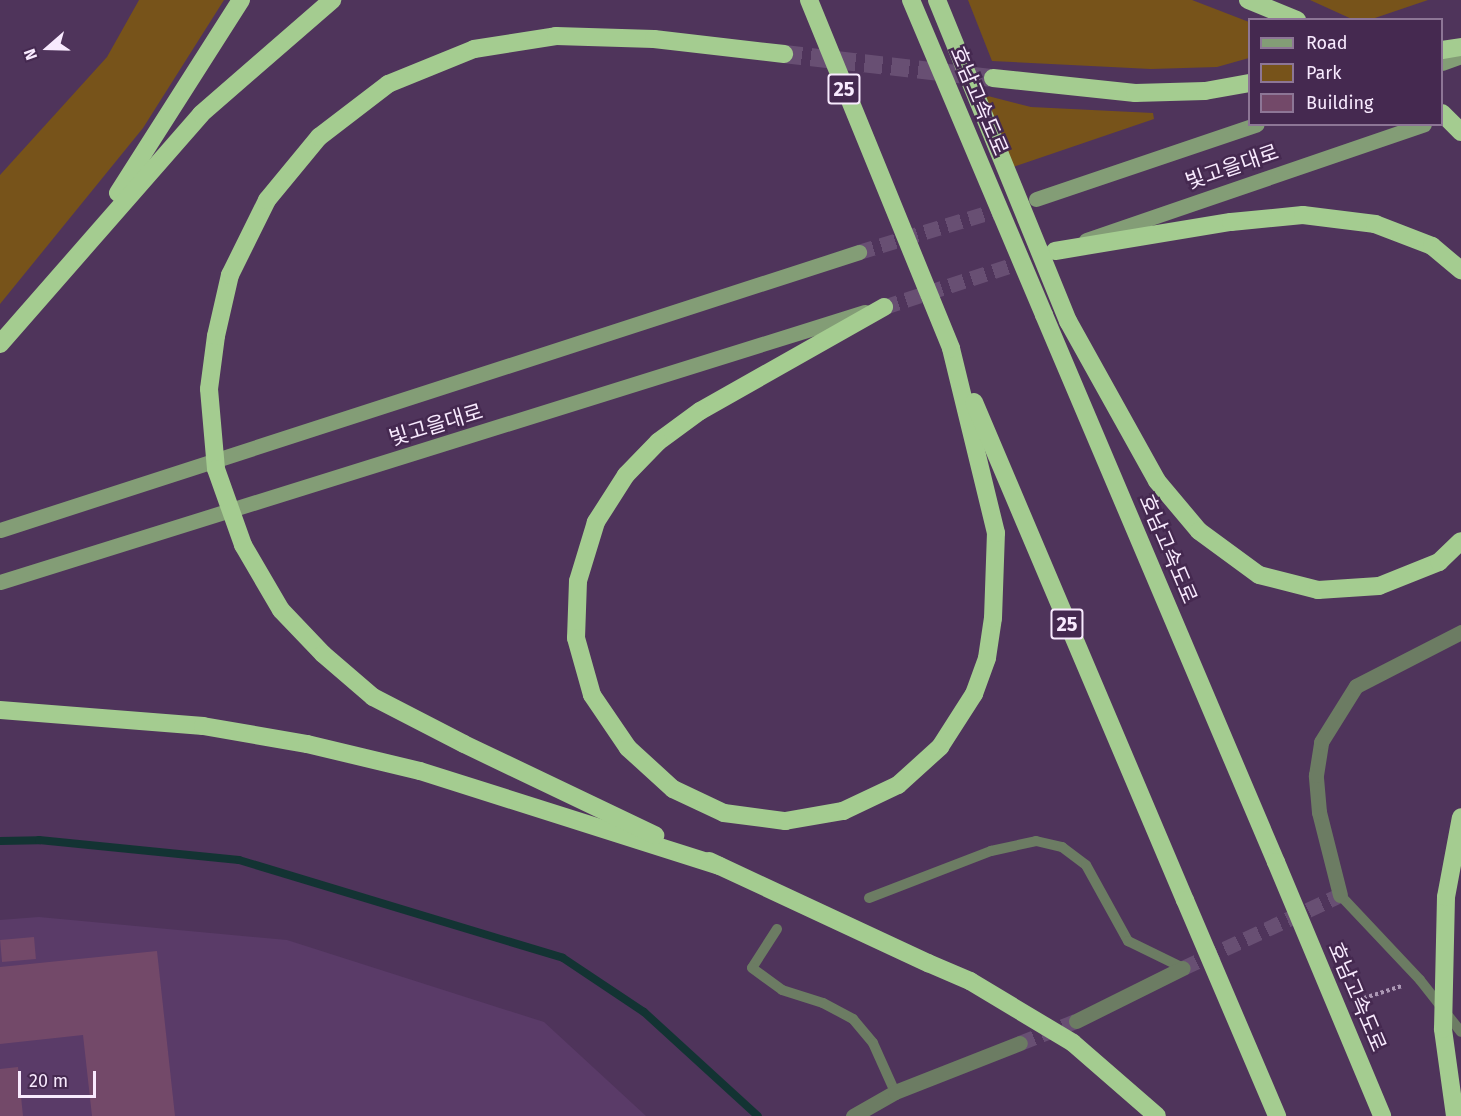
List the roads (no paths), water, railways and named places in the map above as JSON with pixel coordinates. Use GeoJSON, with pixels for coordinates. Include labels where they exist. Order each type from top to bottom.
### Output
{"type":"FeatureCollection","features":[{"type":"Feature","properties":{"kind":"highway"},"geometry":{"type":"LineString","coordinates":[[78,254],[242,0]]}},
{"type":"Feature","properties":{"kind":"highway"},"geometry":{"type":"LineString","coordinates":[[0,344],[201,114],[332,0]]}},
{"type":"Feature","properties":{"kind":"highway","name":"25"},"geometry":{"type":"LineString","coordinates":[[809,0],[951,348],[1277,1116]]}},
{"type":"Feature","properties":{"kind":"highway","name":"호남고속도로"},"geometry":{"type":"LineString","coordinates":[[911,0],[1382,1116]]}},
{"type":"Feature","properties":{"kind":"highway"},"geometry":{"type":"LineString","coordinates":[[937,0],[1068,321],[1156,482],[1199,531],[1259,575],[1318,590],[1379,586],[1439,562],[1461,541]]}},
{"type":"Feature","properties":{"kind":"highway"},"geometry":{"type":"LineString","coordinates":[[1248,0],[1292,18]]}},
{"type":"Feature","properties":{"kind":"highway"},"geometry":{"type":"LineString","coordinates":[[784,54],[654,39],[556,36],[474,49],[388,84],[319,138],[267,200],[230,275],[216,336],[209,389],[216,469],[243,545],[281,610],[322,654],[373,697],[464,744],[719,866],[970,981],[1073,1043],[1157,1116]]}},
{"type":"Feature","properties":{"kind":"highway"},"geometry":{"type":"LineString","coordinates":[[1443,50],[1461,47]]}},
{"type":"Feature","properties":{"kind":"highway"},"geometry":{"type":"LineString","coordinates":[[993,78],[1135,93],[1205,92],[1248,83]]}},
{"type":"Feature","properties":{"kind":"highway"},"geometry":{"type":"LineString","coordinates":[[1443,114],[1461,132]]}},
{"type":"Feature","properties":{"kind":"highway"},"geometry":{"type":"LineString","coordinates":[[1055,251],[1231,222],[1303,214],[1375,224],[1432,246],[1461,270]]}},
{"type":"Feature","properties":{"kind":"highway"},"geometry":{"type":"LineString","coordinates":[[884,307],[700,411],[658,442],[626,475],[596,522],[578,581],[576,627],[592,695],[628,748],[673,789],[724,813],[785,821],[843,811],[898,785],[940,747],[974,694],[987,658],[993,618],[996,533],[951,348]]}},
{"type":"Feature","properties":{"kind":"highway"},"geometry":{"type":"LineString","coordinates":[[0,710],[203,726],[307,744],[420,771],[719,866]]}},
{"type":"Feature","properties":{"kind":"highway"},"geometry":{"type":"LineString","coordinates":[[1455,1116],[1443,1029],[1446,897],[1461,817]]}},
{"type":"Feature","properties":{"kind":"main road"},"geometry":{"type":"LineString","coordinates":[[1443,63],[1461,56]]}},
{"type":"Feature","properties":{"kind":"main road"},"geometry":{"type":"LineString","coordinates":[[1443,119],[1461,113]]}},
{"type":"Feature","properties":{"kind":"main road","name":"빛고을대로"},"geometry":{"type":"LineString","coordinates":[[1036,198],[1251,126]]}},
{"type":"Feature","properties":{"kind":"main road","name":"빛고을대로"},"geometry":{"type":"LineString","coordinates":[[1055,251],[1418,126]]}},
{"type":"Feature","properties":{"kind":"main road","name":"빛고을대로"},"geometry":{"type":"LineString","coordinates":[[0,530],[859,252]]}},
{"type":"Feature","properties":{"kind":"main road","name":"빛고을대로"},"geometry":{"type":"LineString","coordinates":[[0,582],[884,307]]}},
{"type":"Feature","properties":{"kind":"street"},"geometry":{"type":"LineString","coordinates":[[1340,896],[1319,812],[1316,775],[1321,742],[1356,686],[1461,632]]}},
{"type":"Feature","properties":{"kind":"street"},"geometry":{"type":"LineString","coordinates":[[1076,1021],[1183,968]]}},
{"type":"Feature","properties":{"kind":"street"},"geometry":{"type":"LineString","coordinates":[[854,1116],[895,1092],[1020,1043]]}},
{"type":"Feature","properties":{"kind":"lane"},"geometry":{"type":"LineString","coordinates":[[868,898],[991,851],[1036,841],[1062,847],[1086,865],[1128,941],[1183,968]]}},
{"type":"Feature","properties":{"kind":"lane"},"geometry":{"type":"LineString","coordinates":[[1340,896],[1420,980],[1461,1032]]}},
{"type":"Feature","properties":{"kind":"lane"},"geometry":{"type":"LineString","coordinates":[[777,929],[752,968],[782,990],[824,1003],[853,1019],[873,1042],[895,1092]]}},
{"type":"Feature","properties":{"kind":"waterway"},"geometry":{"type":"LineString","coordinates":[[0,841],[39,840],[239,860],[563,958],[644,1012],[758,1116]]}},
{"type":"Feature","properties":{"kind":"tunnel"},"geometry":{"type":"LineString","coordinates":[[784,54],[993,78]]}},
{"type":"Feature","properties":{"kind":"tunnel"},"geometry":{"type":"LineString","coordinates":[[859,252],[1030,200]]}},
{"type":"Feature","properties":{"kind":"tunnel"},"geometry":{"type":"LineString","coordinates":[[884,307],[1052,252]]}},
{"type":"Feature","properties":{"kind":"tunnel"},"geometry":{"type":"LineString","coordinates":[[1183,968],[1340,895]]}},
{"type":"Feature","properties":{"kind":"tunnel"},"geometry":{"type":"LineString","coordinates":[[1020,1043],[1076,1021]]}}]}
